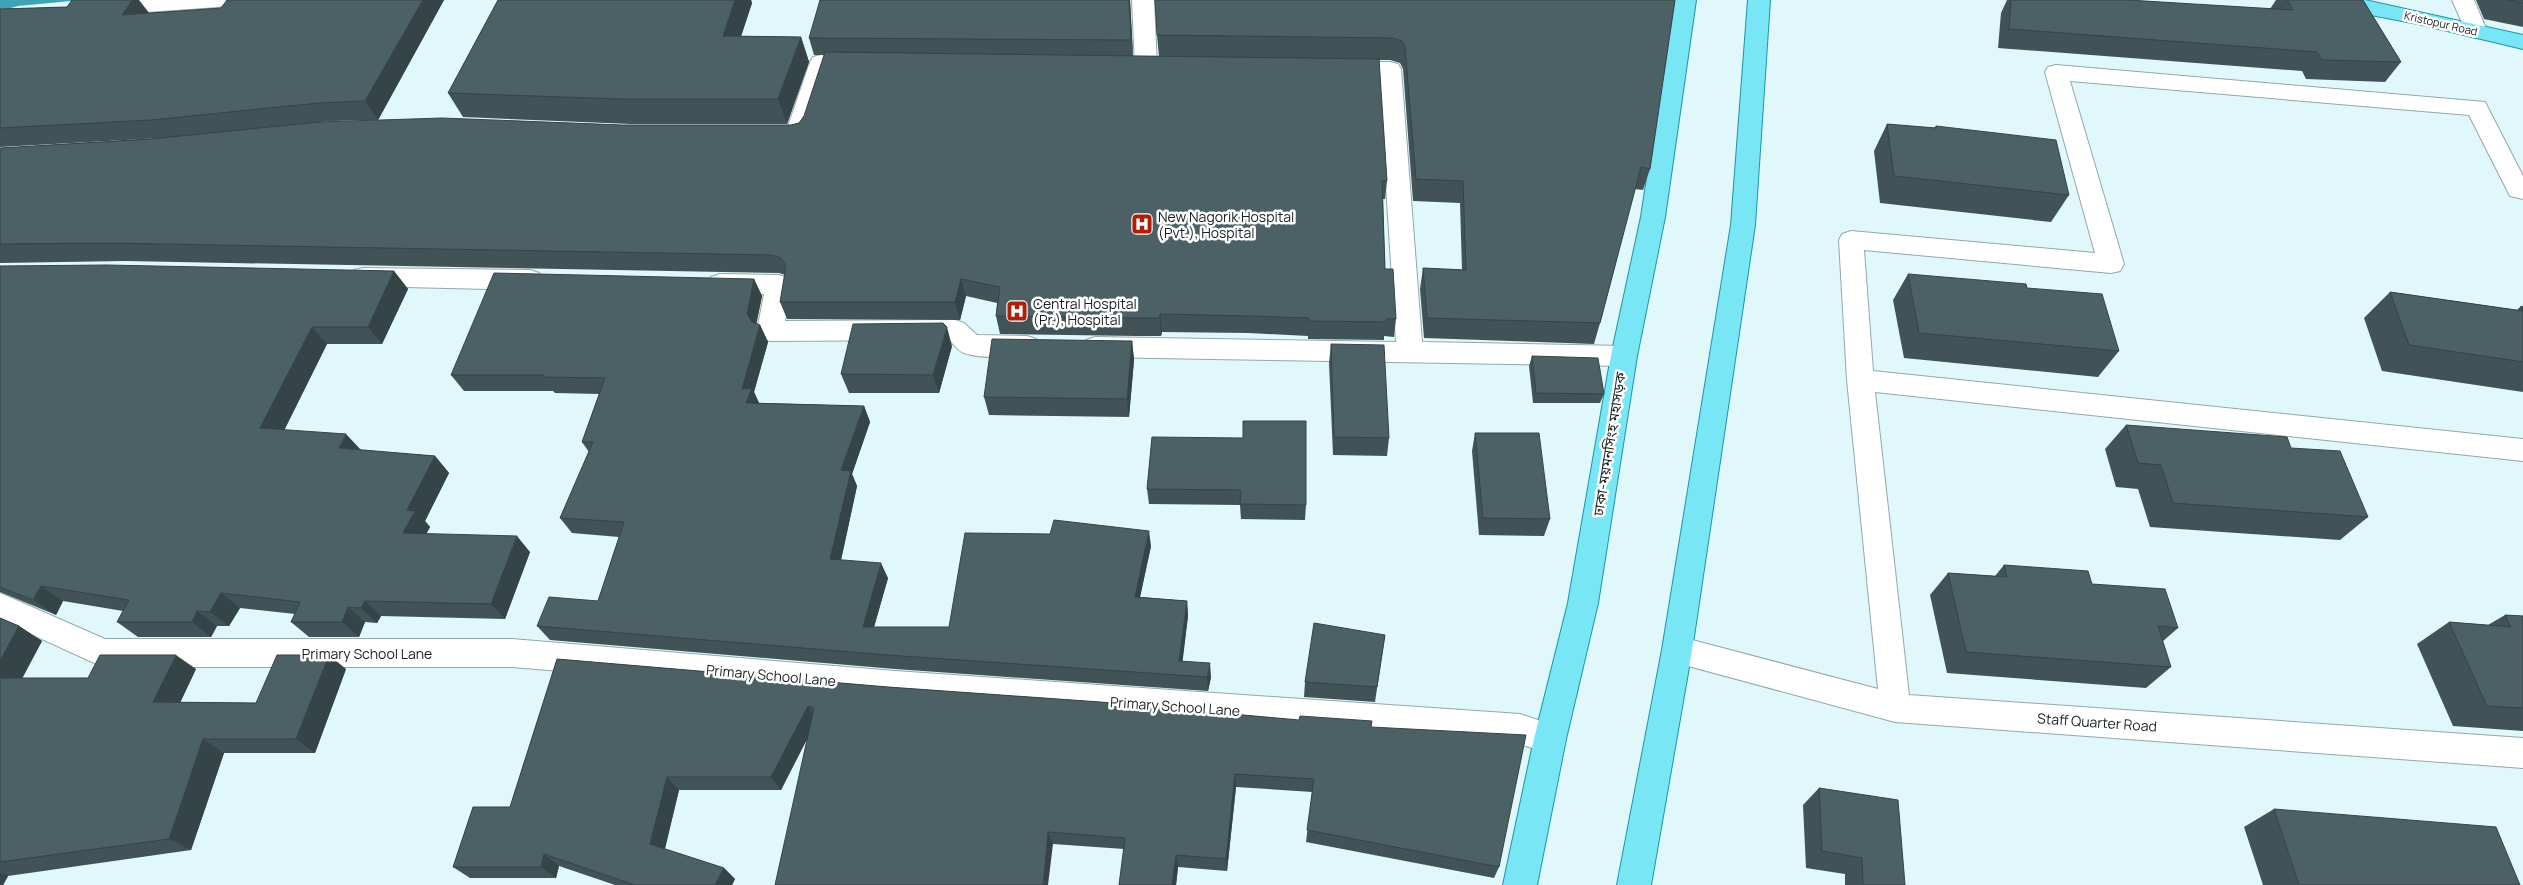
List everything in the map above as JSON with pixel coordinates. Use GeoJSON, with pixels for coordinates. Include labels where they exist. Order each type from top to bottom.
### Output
{"type":"FeatureCollection","features":[{"type":"Feature","properties":{"kind":"main road","name":"ঢাকা-ময়মনসিংহ মহাসড়ক"},"geometry":{"type":"LineString","coordinates":[[1520,885],[1550,739],[1583,603],[1624,356],[1653,217],[1685,0]]}},
{"type":"Feature","properties":{"kind":"main road"},"geometry":{"type":"LineString","coordinates":[[1634,885],[1677,650],[1743,225],[1759,0]]}},
{"type":"Feature","properties":{"kind":"main road","name":"Kristopur Road"},"geometry":{"type":"LineString","coordinates":[[2329,0],[2418,17],[2523,42]]}},
{"type":"Feature","properties":{"kind":"street"},"geometry":{"type":"LineString","coordinates":[[85,9],[218,0]]}},
{"type":"Feature","properties":{"kind":"street"},"geometry":{"type":"LineString","coordinates":[[1143,0],[1146,66]]}},
{"type":"Feature","properties":{"kind":"street"},"geometry":{"type":"LineString","coordinates":[[2462,0],[2476,31]]}},
{"type":"Feature","properties":{"kind":"street"},"geometry":{"type":"LineString","coordinates":[[758,134],[798,134],[821,62],[881,63]]}},
{"type":"Feature","properties":{"kind":"street"},"geometry":{"type":"LineString","coordinates":[[1322,68],[1390,69],[1410,352]]}},
{"type":"Feature","properties":{"kind":"street"},"geometry":{"type":"LineString","coordinates":[[1895,708],[1860,380],[1851,240],[2111,264],[2056,72],[2477,108],[2518,190],[2523,190]]}},
{"type":"Feature","properties":{"kind":"street"},"geometry":{"type":"LineString","coordinates":[[343,277],[551,281]]}},
{"type":"Feature","properties":{"kind":"street"},"geometry":{"type":"LineString","coordinates":[[700,284],[779,285],[770,332],[955,330],[971,345],[1624,356]]}},
{"type":"Feature","properties":{"kind":"street"},"geometry":{"type":"LineString","coordinates":[[1860,380],[2523,450]]}},
{"type":"Feature","properties":{"kind":"street","name":"Primary School Lane"},"geometry":{"type":"LineString","coordinates":[[0,606],[103,653],[512,654],[915,687],[1520,729],[1550,739]]}},
{"type":"Feature","properties":{"kind":"street","name":"Staff Quarter Road"},"geometry":{"type":"LineString","coordinates":[[1677,650],[1895,708],[2523,753]]}},
{"type":"Feature","properties":{"kind":"water"},"geometry":{"type":"Polygon","coordinates":[[[0,0],[81,0],[18,6],[0,11],[0,0]]]}},
{"type":"Feature","properties":{"kind":"building"},"geometry":{"type":"Polygon","coordinates":[[[72,0],[132,0],[122,15],[221,8],[227,0],[423,0],[365,101],[319,103],[151,120],[0,128],[0,9],[67,7],[72,0]]]}},
{"type":"Feature","properties":{"kind":"building"},"geometry":{"type":"Polygon","coordinates":[[[498,0],[735,0],[723,36],[801,37],[778,99],[619,99],[448,93],[498,0]]]}},
{"type":"Feature","properties":{"kind":"building"},"geometry":{"type":"Polygon","coordinates":[[[820,0],[1129,0],[1131,40],[809,38],[820,0]]]}},
{"type":"Feature","properties":{"kind":"building"},"geometry":{"type":"Polygon","coordinates":[[[1155,0],[1675,0],[1650,169],[1641,167],[1600,323],[1427,318],[1423,268],[1466,270],[1463,181],[1416,179],[1405,47],[1402,41],[1392,38],[1157,35],[1155,0]]]}},
{"type":"Feature","properties":{"kind":"building"},"geometry":{"type":"Polygon","coordinates":[[[2011,0],[2128,0],[2293,10],[2287,0],[2363,0],[2401,62],[2322,60],[2317,52],[2009,29],[2011,0]]]}},
{"type":"Feature","properties":{"kind":"building"},"geometry":{"type":"Polygon","coordinates":[[[2508,0],[2523,0],[2523,3],[2508,0]]]}},
{"type":"Feature","properties":{"kind":"building"},"geometry":{"type":"Polygon","coordinates":[[[825,52],[1379,59],[1387,181],[1382,181],[1385,269],[1393,269],[1396,319],[1386,319],[1386,322],[1309,321],[1309,318],[1160,314],[1160,318],[996,316],[1000,287],[961,279],[955,302],[780,302],[786,266],[781,258],[772,255],[107,243],[0,244],[0,148],[151,139],[319,122],[442,118],[622,125],[791,125],[799,123],[804,116],[825,52]]]}},
{"type":"Feature","properties":{"kind":"building"},"geometry":{"type":"Polygon","coordinates":[[[1887,124],[1936,128],[1936,126],[2056,140],[2069,195],[1894,176],[1887,124]]]}},
{"type":"Feature","properties":{"kind":"building"},"geometry":{"type":"Polygon","coordinates":[[[107,265],[394,271],[368,327],[312,327],[260,428],[346,434],[339,448],[435,456],[407,510],[415,511],[403,533],[517,536],[491,604],[365,601],[361,608],[348,607],[342,622],[291,622],[300,602],[221,593],[210,612],[197,611],[192,622],[117,622],[129,600],[41,586],[33,600],[0,587],[0,266],[107,265]]]}},
{"type":"Feature","properties":{"kind":"building"},"geometry":{"type":"Polygon","coordinates":[[[494,273],[754,279],[747,314],[752,322],[760,325],[742,389],[752,388],[746,403],[864,406],[841,470],[851,471],[830,559],[881,563],[863,627],[949,627],[965,533],[1050,534],[1054,520],[1149,531],[1135,597],[1187,601],[1179,661],[1210,663],[1207,677],[888,655],[537,626],[549,597],[598,601],[624,522],[560,518],[593,442],[582,442],[605,378],[543,377],[544,375],[451,375],[494,273]]]}},
{"type":"Feature","properties":{"kind":"building"},"geometry":{"type":"Polygon","coordinates":[[[1908,274],[2026,284],[2027,288],[2102,294],[2119,351],[1919,333],[1908,274]]]}},
{"type":"Feature","properties":{"kind":"building"},"geometry":{"type":"Polygon","coordinates":[[[2390,292],[2523,311],[2523,362],[2409,345],[2390,292]]]}},
{"type":"Feature","properties":{"kind":"building"},"geometry":{"type":"Polygon","coordinates":[[[943,323],[947,327],[933,375],[841,374],[853,324],[943,323]]]}},
{"type":"Feature","properties":{"kind":"building"},"geometry":{"type":"Polygon","coordinates":[[[992,339],[1132,341],[1127,399],[984,397],[992,339]]]}},
{"type":"Feature","properties":{"kind":"building"},"geometry":{"type":"Polygon","coordinates":[[[1331,344],[1384,345],[1389,438],[1334,437],[1331,344]]]}},
{"type":"Feature","properties":{"kind":"building"},"geometry":{"type":"Polygon","coordinates":[[[1532,356],[1598,358],[1604,394],[1536,393],[1532,356]]]}},
{"type":"Feature","properties":{"kind":"building"},"geometry":{"type":"Polygon","coordinates":[[[1243,421],[1306,421],[1306,505],[1240,504],[1241,490],[1147,489],[1152,437],[1243,438],[1243,421]]]}},
{"type":"Feature","properties":{"kind":"building"},"geometry":{"type":"Polygon","coordinates":[[[2126,425],[2287,437],[2291,448],[2340,451],[2368,517],[2173,503],[2161,465],[2138,463],[2126,425]]]}},
{"type":"Feature","properties":{"kind":"building"},"geometry":{"type":"Polygon","coordinates":[[[1475,433],[1539,433],[1550,519],[1483,518],[1475,433]]]}},
{"type":"Feature","properties":{"kind":"building"},"geometry":{"type":"Polygon","coordinates":[[[2004,565],[2088,571],[2092,584],[2165,589],[2178,628],[2158,626],[2171,667],[1966,652],[1948,573],[2007,577],[2004,565]]]}},
{"type":"Feature","properties":{"kind":"building"},"geometry":{"type":"Polygon","coordinates":[[[2505,615],[2523,616],[2523,708],[2487,706],[2449,622],[2511,627],[2505,615]]]}},
{"type":"Feature","properties":{"kind":"building"},"geometry":{"type":"Polygon","coordinates":[[[0,618],[19,626],[0,661],[0,618]]]}},
{"type":"Feature","properties":{"kind":"building"},"geometry":{"type":"Polygon","coordinates":[[[1314,623],[1385,635],[1377,687],[1305,682],[1314,623]]]}},
{"type":"Feature","properties":{"kind":"building"},"geometry":{"type":"Polygon","coordinates":[[[100,655],[176,655],[153,702],[256,703],[277,655],[329,655],[296,739],[203,739],[169,839],[0,862],[0,678],[88,678],[100,655]]]}},
{"type":"Feature","properties":{"kind":"building"},"geometry":{"type":"Polygon","coordinates":[[[557,659],[888,687],[1199,709],[1199,711],[1299,720],[1300,716],[1372,721],[1371,727],[1526,735],[1499,867],[1307,830],[1314,779],[1235,774],[1226,859],[1176,855],[1172,885],[1119,885],[1125,838],[1048,832],[1043,885],[775,885],[814,708],[808,706],[771,777],[667,777],[650,844],[724,868],[715,885],[635,885],[544,854],[541,867],[453,867],[473,807],[510,807],[557,659]]]}},
{"type":"Feature","properties":{"kind":"building"},"geometry":{"type":"Polygon","coordinates":[[[1819,788],[1898,800],[1905,885],[1863,885],[1862,858],[1822,851],[1819,788]]]}},
{"type":"Feature","properties":{"kind":"building"},"geometry":{"type":"Polygon","coordinates":[[[2274,809],[2496,827],[2520,885],[2299,885],[2274,809]]]}},
{"type":"Feature","properties":{"kind":"place","name":"New Nagorik Hospital (Pvt.), Hospital"},"geometry":{"type":"Point","coordinates":[1142,224]}},
{"type":"Feature","properties":{"kind":"place","name":"Central Hospital (Pr.), Hospital"},"geometry":{"type":"Point","coordinates":[1017,311]}}]}
